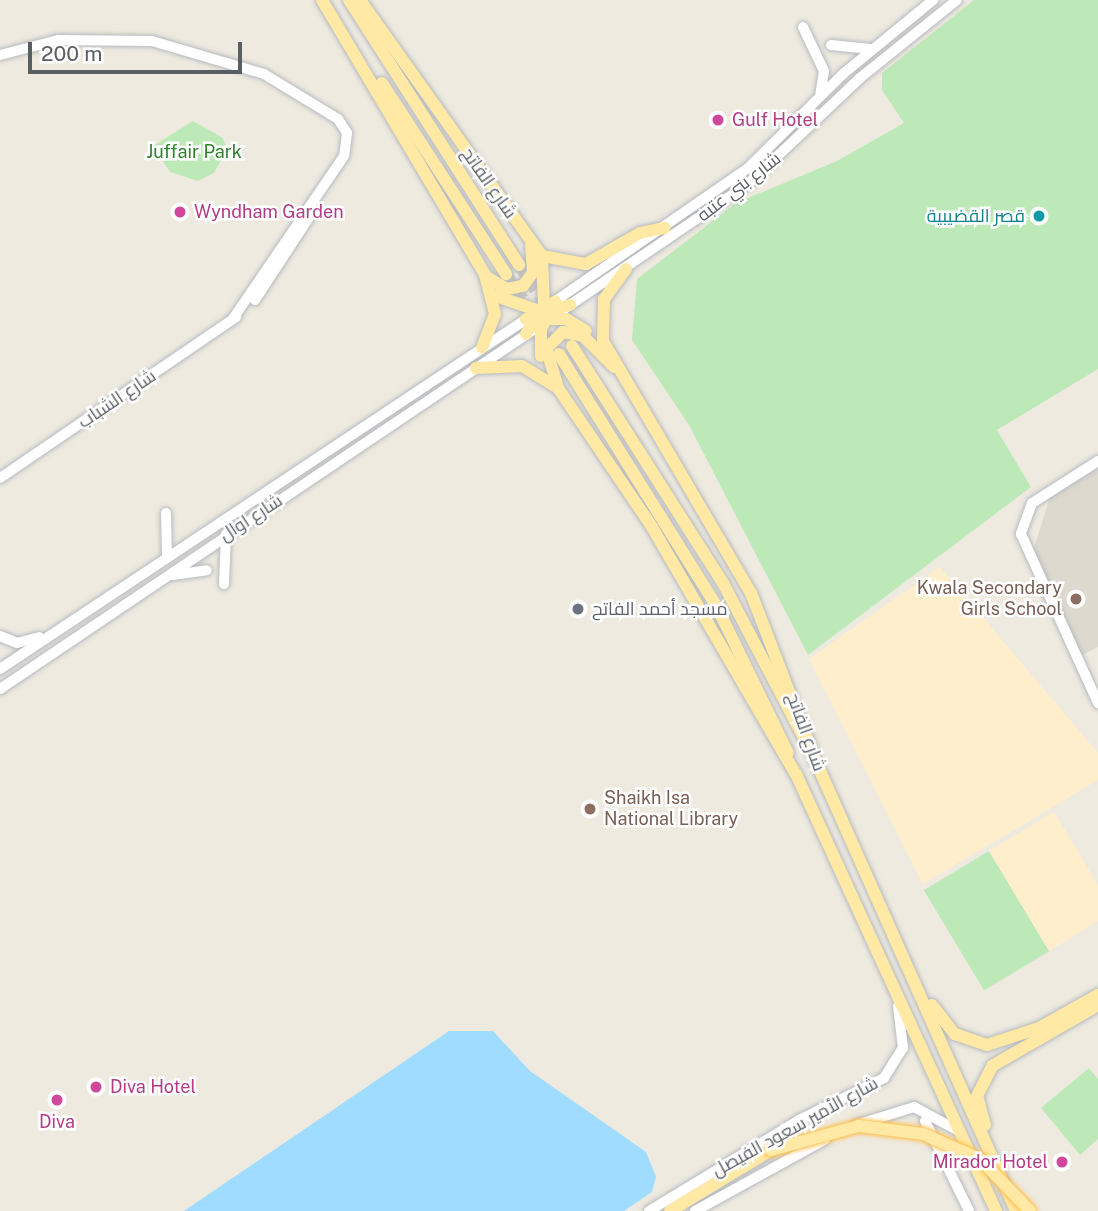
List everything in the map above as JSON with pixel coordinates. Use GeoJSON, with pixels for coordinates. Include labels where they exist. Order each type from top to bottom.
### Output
{"type":"FeatureCollection","features":[{"type":"Feature","properties":{"kind":"main road","name":"شارع الفاتح"},"geometry":{"type":"LineString","coordinates":[[322,0],[506,274]]}},
{"type":"Feature","properties":{"kind":"main road","name":"شارع الفاتح"},"geometry":{"type":"LineString","coordinates":[[322,0],[485,275],[493,295],[495,321],[482,348]]}},
{"type":"Feature","properties":{"kind":"main road","name":"شارع الفاتح"},"geometry":{"type":"LineString","coordinates":[[349,0],[519,265]]}},
{"type":"Feature","properties":{"kind":"main road","name":"شارع الفاتح"},"geometry":{"type":"LineString","coordinates":[[360,0],[531,245],[542,256]]}},
{"type":"Feature","properties":{"kind":"main road","name":"شارع بني عتبه"},"geometry":{"type":"LineString","coordinates":[[497,338],[543,314],[747,169],[874,48],[933,0]]}},
{"type":"Feature","properties":{"kind":"main road","name":"شارع بني عتبه"},"geometry":{"type":"LineString","coordinates":[[570,305],[626,269],[764,171],[852,85],[957,0]]}},
{"type":"Feature","properties":{"kind":"main road"},"geometry":{"type":"LineString","coordinates":[[803,27],[824,71],[819,98]]}},
{"type":"Feature","properties":{"kind":"main road"},"geometry":{"type":"LineString","coordinates":[[831,45],[853,52],[874,48]]}},
{"type":"Feature","properties":{"kind":"main road"},"geometry":{"type":"LineString","coordinates":[[558,388],[541,355],[542,256],[586,264],[640,233],[664,228]]}},
{"type":"Feature","properties":{"kind":"main road"},"geometry":{"type":"LineString","coordinates":[[485,275],[507,289],[523,286],[533,272],[531,245]]}},
{"type":"Feature","properties":{"kind":"main road","name":"شارع الفاتح"},"geometry":{"type":"LineString","coordinates":[[626,269],[600,311],[601,336],[614,368],[751,593],[817,764],[1016,1211]]}},
{"type":"Feature","properties":{"kind":"main road"},"geometry":{"type":"LineString","coordinates":[[493,295],[585,331],[614,368]]}},
{"type":"Feature","properties":{"kind":"main road"},"geometry":{"type":"LineString","coordinates":[[526,334],[543,314],[570,305]]}},
{"type":"Feature","properties":{"kind":"main road"},"geometry":{"type":"LineString","coordinates":[[558,388],[545,354],[558,333],[579,334],[614,368]]}},
{"type":"Feature","properties":{"kind":"main road","name":"شارع اوال"},"geometry":{"type":"LineString","coordinates":[[0,688],[526,334]]}},
{"type":"Feature","properties":{"kind":"main road","name":"شارع اوال"},"geometry":{"type":"LineString","coordinates":[[0,669],[321,452],[497,338]]}},
{"type":"Feature","properties":{"kind":"main road"},"geometry":{"type":"LineString","coordinates":[[572,346],[723,583],[817,764]]}},
{"type":"Feature","properties":{"kind":"main road"},"geometry":{"type":"LineString","coordinates":[[559,354],[717,607],[796,774]]}},
{"type":"Feature","properties":{"kind":"main road","name":"شارع الفاتح"},"geometry":{"type":"LineString","coordinates":[[476,368],[522,366],[558,388],[652,527],[796,774],[996,1211]]}},
{"type":"Feature","properties":{"kind":"main road"},"geometry":{"type":"LineString","coordinates":[[341,439],[351,454]]}},
{"type":"Feature","properties":{"kind":"main road"},"geometry":{"type":"LineString","coordinates":[[321,452],[331,467]]}},
{"type":"Feature","properties":{"kind":"main road"},"geometry":{"type":"LineString","coordinates":[[166,513],[167,556]]}},
{"type":"Feature","properties":{"kind":"main road"},"geometry":{"type":"LineString","coordinates":[[224,584],[226,534]]}},
{"type":"Feature","properties":{"kind":"main road"},"geometry":{"type":"LineString","coordinates":[[164,578],[206,570]]}},
{"type":"Feature","properties":{"kind":"main road"},"geometry":{"type":"LineString","coordinates":[[0,636],[17,643],[52,633]]}},
{"type":"Feature","properties":{"kind":"main road"},"geometry":{"type":"LineString","coordinates":[[0,678],[12,660]]}},
{"type":"Feature","properties":{"kind":"main road"},"geometry":{"type":"LineString","coordinates":[[913,980],[948,1029],[980,1044],[1032,1031],[1097,1001]]}},
{"type":"Feature","properties":{"kind":"main road"},"geometry":{"type":"LineString","coordinates":[[986,1146],[977,1096],[987,1072],[1079,1018],[1097,1001]]}},
{"type":"Feature","properties":{"kind":"main road"},"geometry":{"type":"LineString","coordinates":[[1079,1018],[1098,1018]]}},
{"type":"Feature","properties":{"kind":"main road"},"geometry":{"type":"LineString","coordinates":[[670,1211],[771,1150],[859,1126],[923,1134],[981,1159],[1030,1211]]}},
{"type":"Feature","properties":{"kind":"street","name":"شارع الشباب"},"geometry":{"type":"LineString","coordinates":[[0,55],[58,40],[152,41],[264,74],[320,105],[348,133],[344,156],[233,319],[0,478]]}},
{"type":"Feature","properties":{"kind":"street"},"geometry":{"type":"LineString","coordinates":[[1098,461],[1032,503],[1021,534],[1098,703]]}},
{"type":"Feature","properties":{"kind":"street","name":"شارع الأمير سعود الفيصل"},"geometry":{"type":"LineString","coordinates":[[649,1211],[799,1120],[884,1078],[899,1059],[904,1036],[891,977]]}},
{"type":"Feature","properties":{"kind":"street","name":"شارع الأمير سعود الفيصل"},"geometry":{"type":"LineString","coordinates":[[695,1211],[888,1111],[930,1113],[964,1138]]}},
{"type":"Feature","properties":{"kind":"street"},"geometry":{"type":"LineString","coordinates":[[925,1121],[970,1211]]}},
{"type":"Feature","properties":{"kind":"shaded area","name":"Kwala Secondary Girls School"},"geometry":{"type":"Polygon","coordinates":[[[1098,469],[1098,647],[1079,657],[1033,551],[1050,497],[1098,469]]]}},
{"type":"Feature","properties":{"kind":"green space"},"geometry":{"type":"Polygon","coordinates":[[[974,0],[1098,0],[1098,369],[997,430],[1031,487],[808,655],[689,425],[632,340],[637,279],[736,203],[837,161],[904,123],[882,90],[882,73],[974,0]]]}},
{"type":"Feature","properties":{"kind":"green space","name":"Juffair Park"},"geometry":{"type":"Polygon","coordinates":[[[193,121],[223,138],[227,150],[214,173],[198,181],[170,172],[153,146],[193,121]]]}},
{"type":"Feature","properties":{"kind":"green space"},"geometry":{"type":"Polygon","coordinates":[[[989,851],[1049,951],[984,990],[924,890],[989,851]]]}},
{"type":"Feature","properties":{"kind":"green space"},"geometry":{"type":"Polygon","coordinates":[[[1089,1068],[1098,1079],[1098,1139],[1080,1155],[1041,1108],[1089,1068]]]}},
{"type":"Feature","properties":{"kind":"sand"},"geometry":{"type":"Polygon","coordinates":[[[940,567],[1098,753],[1098,780],[923,884],[809,659],[940,567]]]}},
{"type":"Feature","properties":{"kind":"sand"},"geometry":{"type":"Polygon","coordinates":[[[1054,812],[1098,885],[1098,921],[1049,951],[989,851],[1054,812]]]}},
{"type":"Feature","properties":{"kind":"water"},"geometry":{"type":"Polygon","coordinates":[[[449,1031],[493,1031],[530,1071],[646,1152],[656,1177],[652,1192],[624,1211],[184,1211],[449,1031]]]}},
{"type":"Feature","properties":{"kind":"tunnel"},"geometry":{"type":"LineString","coordinates":[[519,265],[545,304]]}},
{"type":"Feature","properties":{"kind":"tunnel"},"geometry":{"type":"LineString","coordinates":[[506,274],[558,352]]}},
{"type":"Feature","properties":{"kind":"place","name":"Gulf Hotel"},"geometry":{"type":"Point","coordinates":[718,120]}},
{"type":"Feature","properties":{"kind":"place","name":"Wyndham Garden"},"geometry":{"type":"Point","coordinates":[180,212]}},
{"type":"Feature","properties":{"kind":"place","name":"قصر القضيبية"},"geometry":{"type":"Point","coordinates":[1039,216]}},
{"type":"Feature","properties":{"kind":"place","name":"Kwala Secondary Girls School"},"geometry":{"type":"Point","coordinates":[1076,599]}},
{"type":"Feature","properties":{"kind":"place","name":"مسجد أحمد الفاتح"},"geometry":{"type":"Point","coordinates":[578,609]}},
{"type":"Feature","properties":{"kind":"place","name":"Shaikh Isa National Library"},"geometry":{"type":"Point","coordinates":[590,809]}},
{"type":"Feature","properties":{"kind":"place","name":"Diva Hotel"},"geometry":{"type":"Point","coordinates":[96,1087]}},
{"type":"Feature","properties":{"kind":"place","name":"Diva"},"geometry":{"type":"Point","coordinates":[57,1100]}},
{"type":"Feature","properties":{"kind":"place","name":"Mirador Hotel"},"geometry":{"type":"Point","coordinates":[1062,1162]}}]}
